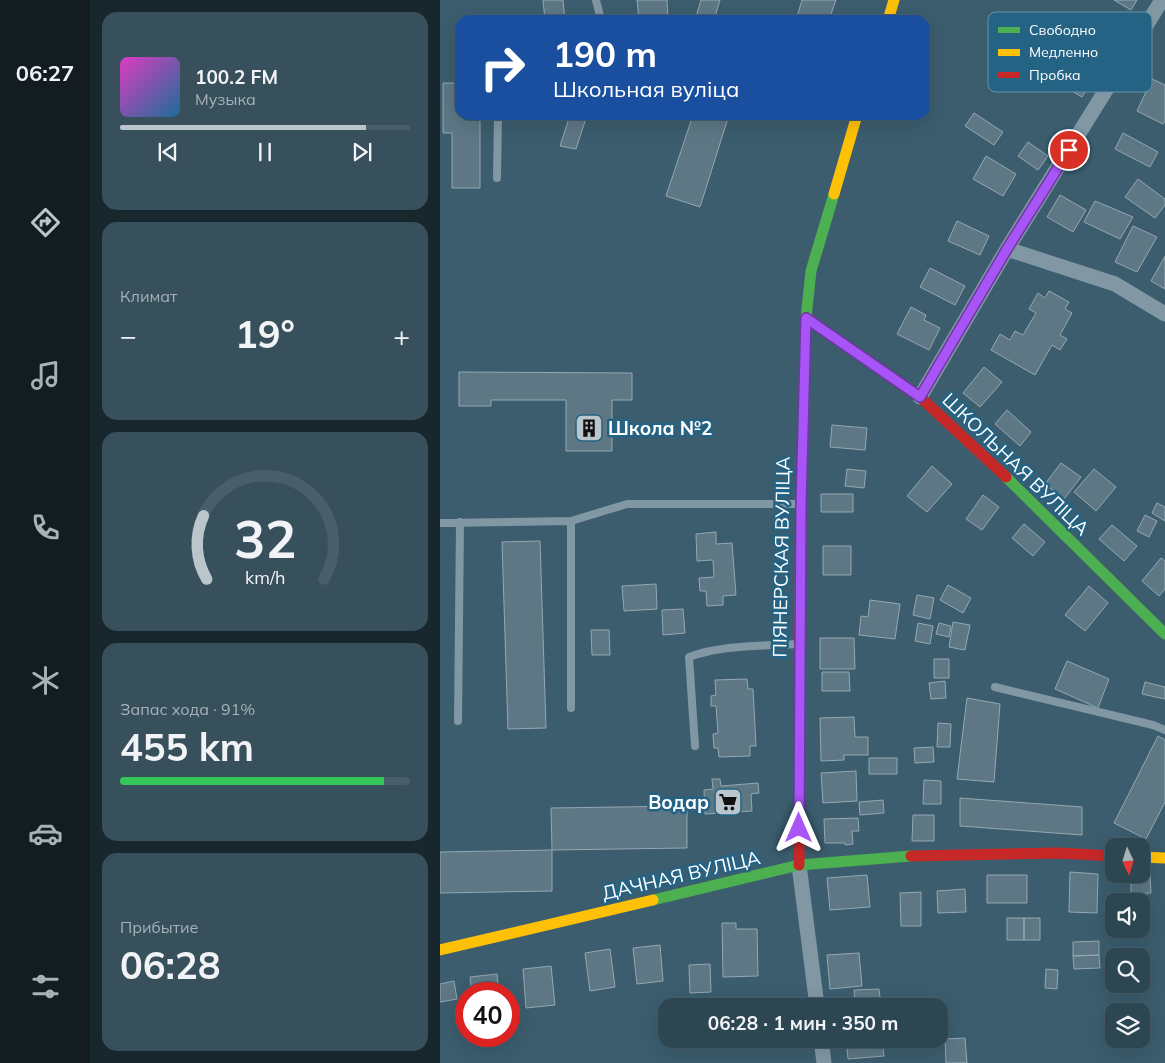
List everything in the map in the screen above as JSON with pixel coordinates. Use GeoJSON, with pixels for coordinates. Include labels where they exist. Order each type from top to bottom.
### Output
{"type":"FeatureCollection","features":[{"type":"Feature","properties":{"kind":"street"},"geometry":{"type":"LineString","coordinates":[[890,15],[894,0]]}},
{"type":"Feature","properties":{"kind":"street"},"geometry":{"type":"LineString","coordinates":[[1152,16],[1162,0]]}},
{"type":"Feature","properties":{"kind":"street"},"geometry":{"type":"LineString","coordinates":[[920,397],[1007,249],[1105,92]]}},
{"type":"Feature","properties":{"kind":"street","name":"ПІЯНЕРСКАЯ ВУЛІЦА"},"geometry":{"type":"LineString","coordinates":[[815,998],[799,865],[801,504],[806,318],[811,271],[856,120]]}},
{"type":"Feature","properties":{"kind":"street"},"geometry":{"type":"LineString","coordinates":[[1007,249],[1115,284],[1165,314]]}},
{"type":"Feature","properties":{"kind":"street","name":"ШКОЛЬНАЯ ВУЛІЦА"},"geometry":{"type":"LineString","coordinates":[[806,318],[920,397],[1022,492],[1165,634]]}},
{"type":"Feature","properties":{"kind":"street","name":"ДАЧНАЯ ВУЛІЦА"},"geometry":{"type":"LineString","coordinates":[[440,950],[799,865],[926,855],[1058,853],[1105,856]]}},
{"type":"Feature","properties":{"kind":"street"},"geometry":{"type":"LineString","coordinates":[[1150,857],[1165,858]]}},
{"type":"Feature","properties":{"kind":"street"},"geometry":{"type":"LineString","coordinates":[[822,1048],[824,1063]]}},
{"type":"Feature","properties":{"kind":"lane"},"geometry":{"type":"LineString","coordinates":[[596,0],[600,15]]}},
{"type":"Feature","properties":{"kind":"lane"},"geometry":{"type":"LineString","coordinates":[[497,178],[498,120]]}},
{"type":"Feature","properties":{"kind":"lane"},"geometry":{"type":"LineString","coordinates":[[440,523],[571,521],[627,504],[801,504]]}},
{"type":"Feature","properties":{"kind":"lane"},"geometry":{"type":"LineString","coordinates":[[571,521],[571,708]]}},
{"type":"Feature","properties":{"kind":"lane"},"geometry":{"type":"LineString","coordinates":[[458,721],[460,522]]}},
{"type":"Feature","properties":{"kind":"lane"},"geometry":{"type":"LineString","coordinates":[[694,746],[689,657],[724,650],[800,643]]}},
{"type":"Feature","properties":{"kind":"lane"},"geometry":{"type":"LineString","coordinates":[[995,687],[1153,725],[1165,730]]}},
{"type":"Feature","properties":{"kind":"building"},"geometry":{"type":"Polygon","coordinates":[[[543,0],[563,0],[564,15],[544,15],[543,0]]]}},
{"type":"Feature","properties":{"kind":"building"},"geometry":{"type":"Polygon","coordinates":[[[637,0],[667,0],[668,15],[638,15],[637,0]]]}},
{"type":"Feature","properties":{"kind":"building"},"geometry":{"type":"Polygon","coordinates":[[[701,0],[720,0],[716,15],[696,15],[701,0]]]}},
{"type":"Feature","properties":{"kind":"building"},"geometry":{"type":"Polygon","coordinates":[[[802,0],[836,0],[831,15],[798,15],[802,0]]]}},
{"type":"Feature","properties":{"kind":"building"},"geometry":{"type":"Polygon","coordinates":[[[1114,0],[1137,0],[1131,10],[1114,0]]]}},
{"type":"Feature","properties":{"kind":"building"},"geometry":{"type":"Polygon","coordinates":[[[1152,79],[1165,85],[1165,121],[1163,124],[1137,111],[1146,92],[1152,92],[1152,79]]]}},
{"type":"Feature","properties":{"kind":"building"},"geometry":{"type":"Polygon","coordinates":[[[443,83],[455,83],[455,120],[480,120],[480,188],[452,188],[452,133],[443,133],[443,83]]]}},
{"type":"Feature","properties":{"kind":"building"},"geometry":{"type":"Polygon","coordinates":[[[1073,92],[1085,92],[1082,97],[1073,92]]]}},
{"type":"Feature","properties":{"kind":"building"},"geometry":{"type":"Polygon","coordinates":[[[974,113],[1003,132],[994,145],[965,126],[974,113]]]}},
{"type":"Feature","properties":{"kind":"building"},"geometry":{"type":"Polygon","coordinates":[[[568,120],[585,120],[576,149],[560,146],[568,120]]]}},
{"type":"Feature","properties":{"kind":"building"},"geometry":{"type":"Polygon","coordinates":[[[691,120],[727,120],[700,207],[666,196],[691,120]]]}},
{"type":"Feature","properties":{"kind":"building"},"geometry":{"type":"Polygon","coordinates":[[[1123,133],[1158,152],[1150,167],[1115,149],[1123,133]]]}},
{"type":"Feature","properties":{"kind":"building"},"geometry":{"type":"Polygon","coordinates":[[[1028,142],[1048,156],[1038,170],[1018,156],[1028,142]]]}},
{"type":"Feature","properties":{"kind":"building"},"geometry":{"type":"Polygon","coordinates":[[[986,156],[1016,174],[1003,196],[973,179],[986,156]]]}},
{"type":"Feature","properties":{"kind":"building"},"geometry":{"type":"Polygon","coordinates":[[[1138,179],[1165,199],[1165,205],[1155,218],[1125,197],[1138,179]]]}},
{"type":"Feature","properties":{"kind":"building"},"geometry":{"type":"Polygon","coordinates":[[[1060,195],[1086,210],[1073,232],[1047,217],[1060,195]]]}},
{"type":"Feature","properties":{"kind":"building"},"geometry":{"type":"Polygon","coordinates":[[[1095,201],[1133,217],[1120,239],[1084,222],[1095,201]]]}},
{"type":"Feature","properties":{"kind":"building"},"geometry":{"type":"Polygon","coordinates":[[[957,221],[989,236],[980,255],[948,241],[957,221]]]}},
{"type":"Feature","properties":{"kind":"building"},"geometry":{"type":"Polygon","coordinates":[[[1133,226],[1157,237],[1137,272],[1115,262],[1133,226]]]}},
{"type":"Feature","properties":{"kind":"building"},"geometry":{"type":"Polygon","coordinates":[[[1165,256],[1165,289],[1151,281],[1165,256]]]}},
{"type":"Feature","properties":{"kind":"building"},"geometry":{"type":"Polygon","coordinates":[[[930,268],[965,286],[955,305],[920,287],[930,268]]]}},
{"type":"Feature","properties":{"kind":"building"},"geometry":{"type":"Polygon","coordinates":[[[1049,291],[1069,302],[1065,309],[1072,313],[1060,335],[1067,339],[1060,350],[1052,345],[1035,375],[991,350],[1000,334],[1010,340],[1015,331],[1023,335],[1036,313],[1029,309],[1038,293],[1045,298],[1049,291]]]}},
{"type":"Feature","properties":{"kind":"building"},"geometry":{"type":"Polygon","coordinates":[[[911,307],[926,315],[924,320],[940,328],[929,350],[897,334],[911,307]]]}},
{"type":"Feature","properties":{"kind":"building"},"geometry":{"type":"Polygon","coordinates":[[[984,367],[1002,382],[980,407],[963,393],[984,367]]]}},
{"type":"Feature","properties":{"kind":"building","name":"Школа №2"},"geometry":{"type":"Polygon","coordinates":[[[459,372],[632,373],[632,400],[612,400],[612,451],[566,451],[566,400],[491,400],[491,406],[459,406],[459,372]]]}},
{"type":"Feature","properties":{"kind":"building"},"geometry":{"type":"Polygon","coordinates":[[[1007,410],[1031,432],[1020,446],[995,424],[1007,410]]]}},
{"type":"Feature","properties":{"kind":"building"},"geometry":{"type":"Polygon","coordinates":[[[832,425],[867,428],[865,450],[830,447],[832,425]]]}},
{"type":"Feature","properties":{"kind":"building"},"geometry":{"type":"Polygon","coordinates":[[[1061,463],[1081,477],[1064,499],[1045,484],[1061,463]]]}},
{"type":"Feature","properties":{"kind":"building"},"geometry":{"type":"Polygon","coordinates":[[[932,466],[952,484],[927,512],[907,496],[932,466]]]}},
{"type":"Feature","properties":{"kind":"building"},"geometry":{"type":"Polygon","coordinates":[[[847,469],[866,471],[864,488],[845,486],[847,469]]]}},
{"type":"Feature","properties":{"kind":"building"},"geometry":{"type":"Polygon","coordinates":[[[1094,469],[1116,487],[1096,511],[1074,492],[1094,469]]]}},
{"type":"Feature","properties":{"kind":"building"},"geometry":{"type":"Polygon","coordinates":[[[821,494],[853,494],[853,512],[821,512],[821,494]]]}},
{"type":"Feature","properties":{"kind":"building"},"geometry":{"type":"Polygon","coordinates":[[[983,495],[999,507],[982,530],[966,519],[983,495]]]}},
{"type":"Feature","properties":{"kind":"building"},"geometry":{"type":"Polygon","coordinates":[[[1157,503],[1165,507],[1165,521],[1152,513],[1157,503]]]}},
{"type":"Feature","properties":{"kind":"building"},"geometry":{"type":"Polygon","coordinates":[[[1145,515],[1157,521],[1149,537],[1137,531],[1145,515]]]}},
{"type":"Feature","properties":{"kind":"building"},"geometry":{"type":"Polygon","coordinates":[[[1024,524],[1045,542],[1033,556],[1012,538],[1024,524]]]}},
{"type":"Feature","properties":{"kind":"building"},"geometry":{"type":"Polygon","coordinates":[[[1112,525],[1137,546],[1124,561],[1099,539],[1112,525]]]}},
{"type":"Feature","properties":{"kind":"building"},"geometry":{"type":"Polygon","coordinates":[[[716,532],[716,544],[732,543],[736,595],[723,596],[723,605],[707,606],[706,591],[700,591],[699,578],[714,577],[713,560],[697,561],[696,534],[716,532]]]}},
{"type":"Feature","properties":{"kind":"building"},"geometry":{"type":"Polygon","coordinates":[[[540,541],[546,728],[508,729],[502,542],[540,541]]]}},
{"type":"Feature","properties":{"kind":"building"},"geometry":{"type":"Polygon","coordinates":[[[823,546],[851,546],[851,575],[823,575],[823,546]]]}},
{"type":"Feature","properties":{"kind":"building"},"geometry":{"type":"Polygon","coordinates":[[[1161,558],[1165,561],[1165,589],[1159,596],[1142,581],[1161,558]]]}},
{"type":"Feature","properties":{"kind":"building"},"geometry":{"type":"Polygon","coordinates":[[[656,584],[657,609],[624,611],[622,586],[656,584]]]}},
{"type":"Feature","properties":{"kind":"building"},"geometry":{"type":"Polygon","coordinates":[[[948,585],[971,598],[963,613],[940,600],[948,585]]]}},
{"type":"Feature","properties":{"kind":"building"},"geometry":{"type":"Polygon","coordinates":[[[1089,586],[1108,603],[1085,631],[1065,615],[1089,586]]]}},
{"type":"Feature","properties":{"kind":"building"},"geometry":{"type":"Polygon","coordinates":[[[917,595],[934,598],[930,619],[913,615],[917,595]]]}},
{"type":"Feature","properties":{"kind":"building"},"geometry":{"type":"Polygon","coordinates":[[[870,600],[900,604],[895,639],[859,635],[861,616],[868,617],[870,600]]]}},
{"type":"Feature","properties":{"kind":"building"},"geometry":{"type":"Polygon","coordinates":[[[683,609],[685,633],[663,635],[662,610],[683,609]]]}},
{"type":"Feature","properties":{"kind":"building"},"geometry":{"type":"Polygon","coordinates":[[[953,622],[970,625],[965,650],[949,647],[953,622]]]}},
{"type":"Feature","properties":{"kind":"building"},"geometry":{"type":"Polygon","coordinates":[[[918,623],[933,626],[930,644],[915,641],[918,623]]]}},
{"type":"Feature","properties":{"kind":"building"},"geometry":{"type":"Polygon","coordinates":[[[939,623],[951,626],[949,637],[936,634],[939,623]]]}},
{"type":"Feature","properties":{"kind":"building"},"geometry":{"type":"Polygon","coordinates":[[[591,630],[609,630],[610,655],[592,655],[591,630]]]}},
{"type":"Feature","properties":{"kind":"building"},"geometry":{"type":"Polygon","coordinates":[[[820,638],[854,638],[855,669],[820,669],[820,638]]]}},
{"type":"Feature","properties":{"kind":"building"},"geometry":{"type":"Polygon","coordinates":[[[934,659],[949,659],[949,678],[934,678],[934,659]]]}},
{"type":"Feature","properties":{"kind":"building"},"geometry":{"type":"Polygon","coordinates":[[[1067,661],[1109,679],[1098,708],[1055,689],[1067,661]]]}},
{"type":"Feature","properties":{"kind":"building"},"geometry":{"type":"Polygon","coordinates":[[[822,672],[849,672],[850,691],[822,691],[822,672]]]}},
{"type":"Feature","properties":{"kind":"building"},"geometry":{"type":"Polygon","coordinates":[[[747,679],[748,689],[753,689],[756,746],[750,746],[750,756],[719,757],[718,748],[714,748],[713,734],[718,733],[716,706],[711,706],[711,696],[716,695],[715,680],[747,679]]]}},
{"type":"Feature","properties":{"kind":"building"},"geometry":{"type":"Polygon","coordinates":[[[945,681],[946,698],[931,699],[929,683],[945,681]]]}},
{"type":"Feature","properties":{"kind":"building"},"geometry":{"type":"Polygon","coordinates":[[[1145,682],[1165,687],[1165,699],[1142,694],[1145,682]]]}},
{"type":"Feature","properties":{"kind":"building"},"geometry":{"type":"Polygon","coordinates":[[[967,698],[1000,704],[994,782],[957,779],[967,698]]]}},
{"type":"Feature","properties":{"kind":"building"},"geometry":{"type":"Polygon","coordinates":[[[854,717],[855,737],[868,737],[868,755],[844,755],[844,760],[821,761],[820,718],[854,717]]]}},
{"type":"Feature","properties":{"kind":"building"},"geometry":{"type":"Polygon","coordinates":[[[938,723],[951,724],[950,747],[937,747],[938,723]]]}},
{"type":"Feature","properties":{"kind":"building"},"geometry":{"type":"Polygon","coordinates":[[[1158,736],[1165,740],[1165,802],[1147,838],[1114,823],[1158,736]]]}},
{"type":"Feature","properties":{"kind":"building"},"geometry":{"type":"Polygon","coordinates":[[[933,747],[934,762],[915,763],[914,748],[933,747]]]}},
{"type":"Feature","properties":{"kind":"building"},"geometry":{"type":"Polygon","coordinates":[[[869,758],[897,758],[897,774],[869,774],[869,758]]]}},
{"type":"Feature","properties":{"kind":"building"},"geometry":{"type":"Polygon","coordinates":[[[856,771],[857,801],[823,803],[821,773],[856,771]]]}},
{"type":"Feature","properties":{"kind":"building","name":"Водар"},"geometry":{"type":"Polygon","coordinates":[[[712,779],[720,779],[721,786],[758,783],[759,793],[751,794],[752,811],[705,814],[704,790],[713,789],[712,779]]]}},
{"type":"Feature","properties":{"kind":"building"},"geometry":{"type":"Polygon","coordinates":[[[924,780],[941,781],[941,804],[923,804],[924,780]]]}},
{"type":"Feature","properties":{"kind":"building"},"geometry":{"type":"Polygon","coordinates":[[[960,798],[1082,807],[1082,835],[960,826],[960,798]]]}},
{"type":"Feature","properties":{"kind":"building"},"geometry":{"type":"Polygon","coordinates":[[[883,800],[884,813],[860,815],[859,802],[883,800]]]}},
{"type":"Feature","properties":{"kind":"building"},"geometry":{"type":"Polygon","coordinates":[[[687,806],[687,848],[552,850],[551,808],[687,806]]]}},
{"type":"Feature","properties":{"kind":"building"},"geometry":{"type":"Polygon","coordinates":[[[913,815],[934,815],[934,841],[912,841],[913,815]]]}},
{"type":"Feature","properties":{"kind":"building"},"geometry":{"type":"Polygon","coordinates":[[[858,818],[859,831],[852,831],[853,844],[825,843],[824,819],[858,818]]]}},
{"type":"Feature","properties":{"kind":"building"},"geometry":{"type":"Polygon","coordinates":[[[552,850],[552,891],[440,893],[440,852],[552,850]]]}},
{"type":"Feature","properties":{"kind":"building"},"geometry":{"type":"Polygon","coordinates":[[[1070,872],[1098,874],[1097,913],[1069,912],[1070,872]]]}},
{"type":"Feature","properties":{"kind":"building"},"geometry":{"type":"Polygon","coordinates":[[[1150,874],[1151,893],[1131,893],[1131,883],[1150,883],[1150,874]]]}},
{"type":"Feature","properties":{"kind":"building"},"geometry":{"type":"Polygon","coordinates":[[[867,875],[870,907],[830,910],[827,878],[867,875]]]}},
{"type":"Feature","properties":{"kind":"building"},"geometry":{"type":"Polygon","coordinates":[[[987,875],[1027,875],[1027,903],[987,903],[987,875]]]}},
{"type":"Feature","properties":{"kind":"building"},"geometry":{"type":"Polygon","coordinates":[[[965,889],[966,912],[938,913],[937,891],[965,889]]]}},
{"type":"Feature","properties":{"kind":"building"},"geometry":{"type":"Polygon","coordinates":[[[921,892],[921,926],[901,926],[900,893],[921,892]]]}},
{"type":"Feature","properties":{"kind":"building"},"geometry":{"type":"Polygon","coordinates":[[[1007,918],[1024,918],[1024,940],[1007,940],[1007,918]]]}},
{"type":"Feature","properties":{"kind":"building"},"geometry":{"type":"Polygon","coordinates":[[[1024,918],[1040,918],[1040,940],[1024,940],[1024,918]]]}},
{"type":"Feature","properties":{"kind":"building"},"geometry":{"type":"Polygon","coordinates":[[[722,923],[736,923],[736,929],[757,929],[758,976],[723,977],[722,923]]]}},
{"type":"Feature","properties":{"kind":"building"},"geometry":{"type":"Polygon","coordinates":[[[1099,941],[1099,955],[1073,956],[1073,942],[1099,941]]]}},
{"type":"Feature","properties":{"kind":"building"},"geometry":{"type":"Polygon","coordinates":[[[660,945],[663,981],[637,984],[633,948],[660,945]]]}},
{"type":"Feature","properties":{"kind":"building"},"geometry":{"type":"Polygon","coordinates":[[[610,949],[615,987],[590,991],[585,953],[610,949]]]}},
{"type":"Feature","properties":{"kind":"building"},"geometry":{"type":"Polygon","coordinates":[[[859,953],[862,986],[830,989],[827,955],[859,953]]]}},
{"type":"Feature","properties":{"kind":"building"},"geometry":{"type":"Polygon","coordinates":[[[1099,955],[1100,968],[1074,969],[1073,956],[1099,955]]]}},
{"type":"Feature","properties":{"kind":"building"},"geometry":{"type":"Polygon","coordinates":[[[710,964],[711,992],[690,993],[689,965],[710,964]]]}},
{"type":"Feature","properties":{"kind":"building"},"geometry":{"type":"Polygon","coordinates":[[[551,966],[555,1005],[526,1008],[523,969],[551,966]]]}},
{"type":"Feature","properties":{"kind":"building"},"geometry":{"type":"Polygon","coordinates":[[[1046,969],[1058,970],[1057,989],[1045,988],[1046,969]]]}},
{"type":"Feature","properties":{"kind":"building"},"geometry":{"type":"Polygon","coordinates":[[[497,974],[498,982],[471,982],[470,977],[497,974]]]}},
{"type":"Feature","properties":{"kind":"building"},"geometry":{"type":"Polygon","coordinates":[[[454,981],[455,999],[440,1002],[440,984],[454,981]]]}},
{"type":"Feature","properties":{"kind":"building"},"geometry":{"type":"Polygon","coordinates":[[[879,989],[880,998],[854,998],[854,990],[879,989]]]}},
{"type":"Feature","properties":{"kind":"building"},"geometry":{"type":"Polygon","coordinates":[[[965,1038],[967,1063],[946,1063],[945,1048],[948,1048],[948,1039],[965,1038]]]}},
{"type":"Feature","properties":{"kind":"building"},"geometry":{"type":"Polygon","coordinates":[[[847,1048],[883,1048],[884,1056],[848,1059],[847,1048]]]}},
{"type":"Feature","properties":{"kind":"traffic: fast"},"geometry":{"type":"LineString","coordinates":[[800,616],[806,318],[811,271],[834,194]]}},
{"type":"Feature","properties":{"kind":"traffic: fast"},"geometry":{"type":"LineString","coordinates":[[1006,477],[1165,634]]}},
{"type":"Feature","properties":{"kind":"traffic: fast"},"geometry":{"type":"LineString","coordinates":[[653,900],[799,865],[911,856]]}},
{"type":"Feature","properties":{"kind":"traffic: slow"},"geometry":{"type":"LineString","coordinates":[[890,15],[894,0]]}},
{"type":"Feature","properties":{"kind":"traffic: slow"},"geometry":{"type":"LineString","coordinates":[[834,194],[856,120]]}},
{"type":"Feature","properties":{"kind":"traffic: slow"},"geometry":{"type":"LineString","coordinates":[[1150,857],[1165,858]]}},
{"type":"Feature","properties":{"kind":"traffic: slow"},"geometry":{"type":"LineString","coordinates":[[440,950],[653,900]]}},
{"type":"Feature","properties":{"kind":"traffic: jam"},"geometry":{"type":"LineString","coordinates":[[806,318],[920,397],[1006,477]]}},
{"type":"Feature","properties":{"kind":"traffic: jam"},"geometry":{"type":"LineString","coordinates":[[799,865],[800,616]]}},
{"type":"Feature","properties":{"kind":"traffic: jam"},"geometry":{"type":"LineString","coordinates":[[911,856],[1058,853],[1105,856]]}},
{"type":"Feature","properties":{"kind":"place","name":"Школа №2"},"geometry":{"type":"Point","coordinates":[589,428]}},
{"type":"Feature","properties":{"kind":"place","name":"Водар"},"geometry":{"type":"Point","coordinates":[728,802]}},
{"type":"Feature","properties":{"kind":"route"},"geometry":{"type":"LineString","coordinates":[[799,828],[801,504],[806,318],[920,397],[1007,249],[1069,150]]}}]}
